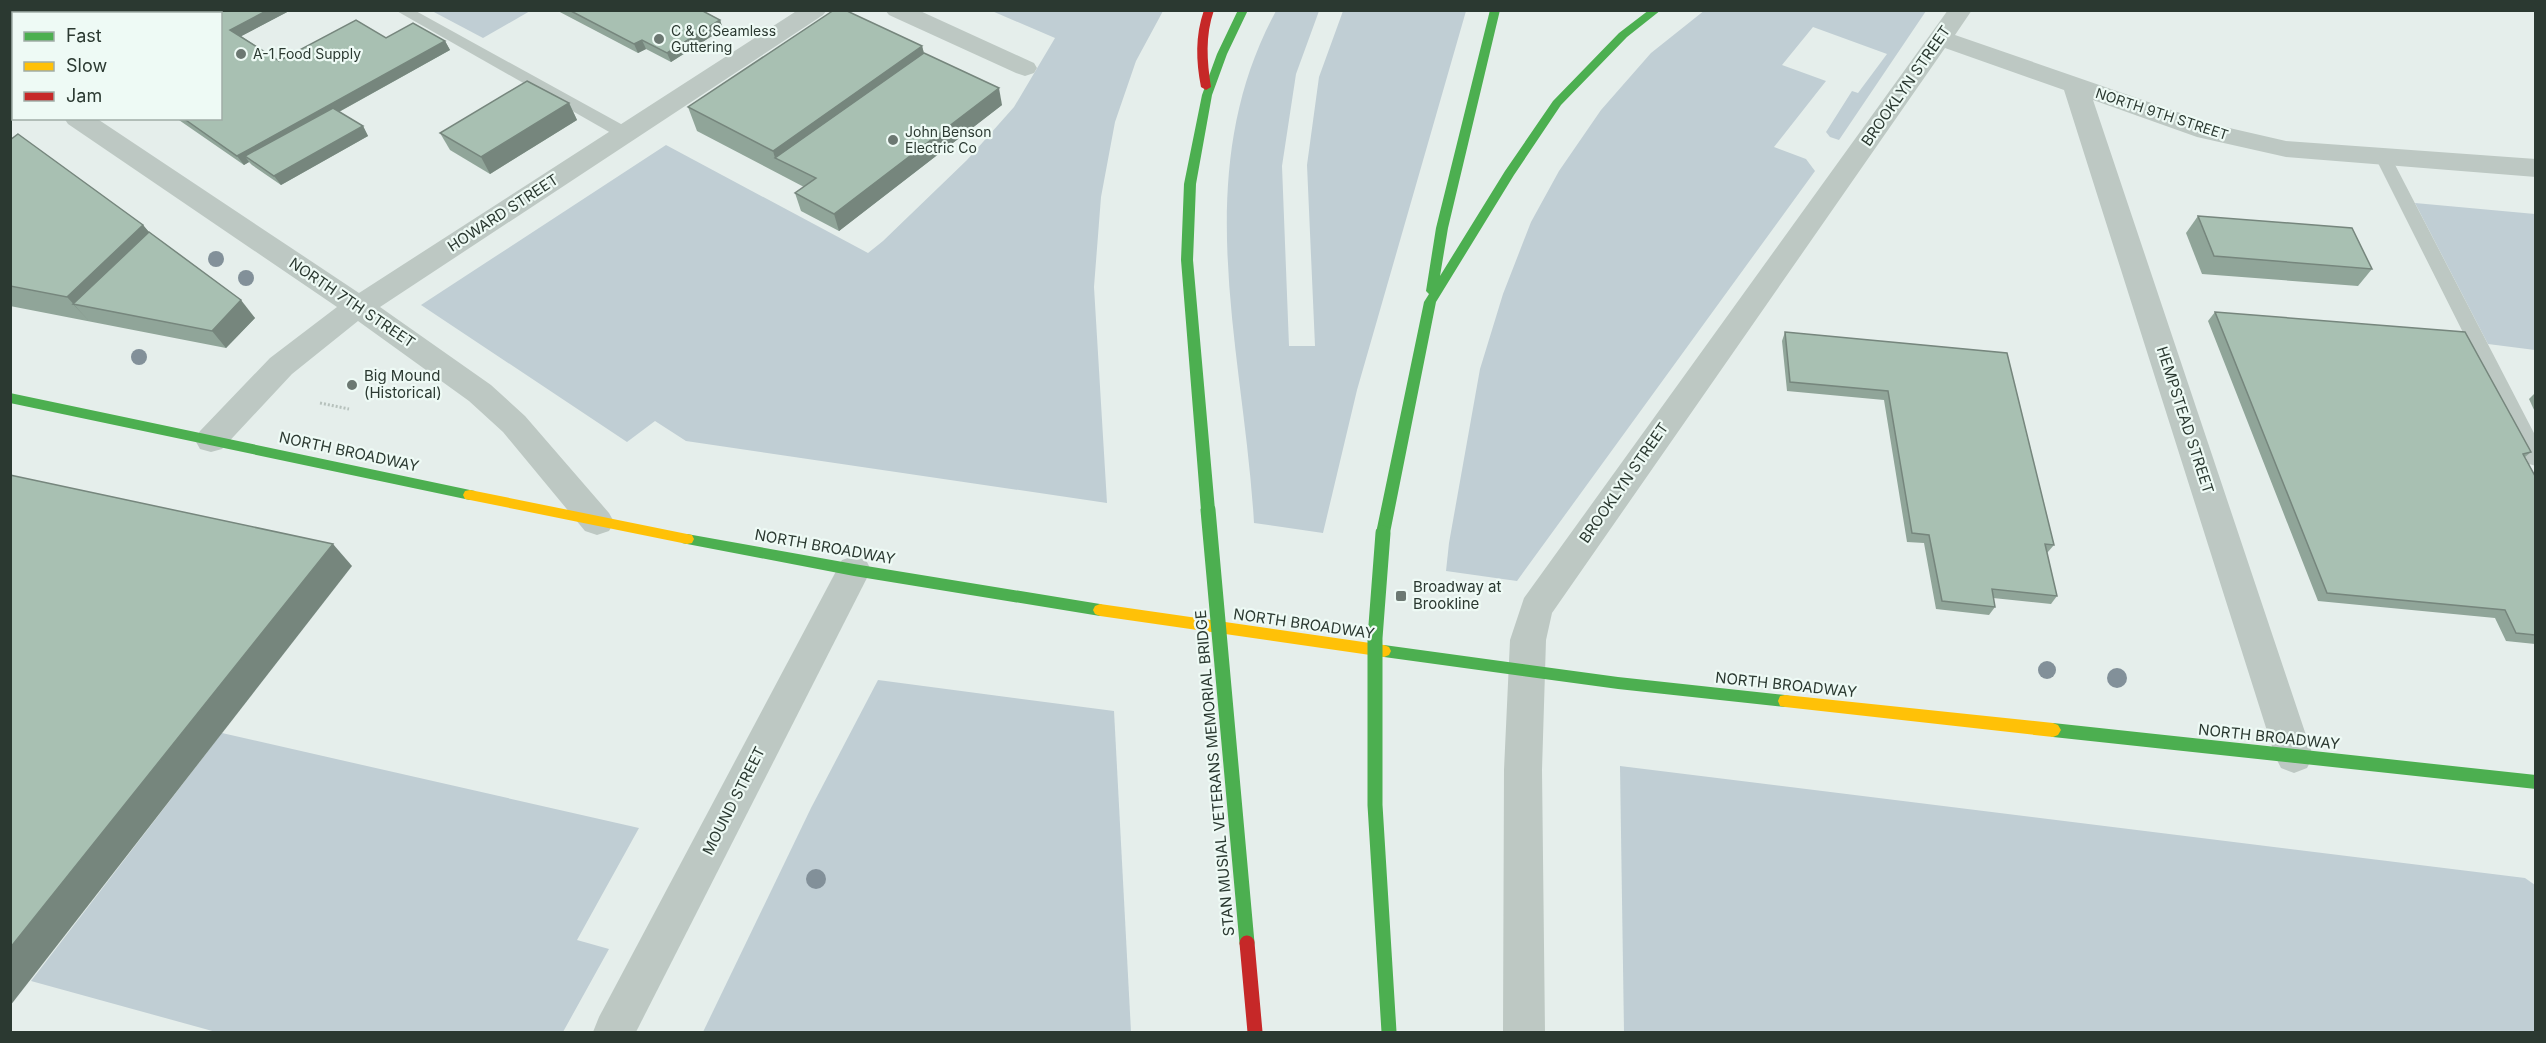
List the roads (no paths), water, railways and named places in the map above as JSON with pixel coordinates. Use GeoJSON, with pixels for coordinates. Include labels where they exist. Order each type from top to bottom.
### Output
{"type":"FeatureCollection","features":[{"type":"Feature","properties":{"kind":"main road"},"geometry":{"type":"LineString","coordinates":[[1207,95],[1200,55],[1204,21],[1209,10]]}},
{"type":"Feature","properties":{"kind":"main road"},"geometry":{"type":"LineString","coordinates":[[1207,95],[1222,54],[1243,10]]}},
{"type":"Feature","properties":{"kind":"main road"},"geometry":{"type":"LineString","coordinates":[[1389,1032],[1375,805],[1375,638],[1383,533],[1401,434],[1430,302],[1442,228],[1495,10]]}},
{"type":"Feature","properties":{"kind":"main road"},"geometry":{"type":"LineString","coordinates":[[1430,302],[1509,174],[1557,103],[1623,36],[1656,10]]}},
{"type":"Feature","properties":{"kind":"main road","name":"STAN MUSIAL VETERANS MEMORIAL BRIDGE"},"geometry":{"type":"LineString","coordinates":[[1207,95],[1193,161],[1187,234],[1188,278],[1255,1032]]}},
{"type":"Feature","properties":{"kind":"main road","name":"NORTH BROADWAY"},"geometry":{"type":"LineString","coordinates":[[10,398],[597,522],[854,570],[1167,621],[1618,683],[2535,782]]}},
{"type":"Feature","properties":{"kind":"street","name":"HOWARD STREET"},"geometry":{"type":"LineString","coordinates":[[211,440],[281,366],[306,344],[359,307],[815,10]]}},
{"type":"Feature","properties":{"kind":"street"},"geometry":{"type":"LineString","coordinates":[[897,10],[1025,68]]}},
{"type":"Feature","properties":{"kind":"street","name":"BROOKLYN STREET"},"geometry":{"type":"LineString","coordinates":[[1524,1032],[1523,770],[1526,671],[1530,623],[1536,608],[1960,10]]}},
{"type":"Feature","properties":{"kind":"street","name":"NORTH 9TH STREET"},"geometry":{"type":"LineString","coordinates":[[1940,38],[2218,134],[2286,149],[2535,168]]}},
{"type":"Feature","properties":{"kind":"street","name":"HEMPSTEAD STREET"},"geometry":{"type":"LineString","coordinates":[[2075,85],[2294,756]]}},
{"type":"Feature","properties":{"kind":"street","name":"NORTH 7TH STREET"},"geometry":{"type":"LineString","coordinates":[[80,120],[359,307],[480,393],[514,424],[597,522]]}},
{"type":"Feature","properties":{"kind":"street","name":"MOUND STREET"},"geometry":{"type":"LineString","coordinates":[[614,1032],[854,570]]}},
{"type":"Feature","properties":{"kind":"lane"},"geometry":{"type":"LineString","coordinates":[[402,10],[624,134]]}},
{"type":"Feature","properties":{"kind":"lane"},"geometry":{"type":"LineString","coordinates":[[2383,157],[2535,458]]}},
{"type":"Feature","properties":{"kind":"place","name":"C & C Seamless Guttering"},"geometry":{"type":"Point","coordinates":[659,39]}},
{"type":"Feature","properties":{"kind":"place","name":"A-1 Food Supply"},"geometry":{"type":"Point","coordinates":[241,54]}},
{"type":"Feature","properties":{"kind":"place","name":"John Benson Electric Co"},"geometry":{"type":"Point","coordinates":[893,140]}},
{"type":"Feature","properties":{"kind":"place","name":"Big Mound (Historical)"},"geometry":{"type":"Point","coordinates":[352,385]}},
{"type":"Feature","properties":{"kind":"place","name":"Broadway at Brookline"},"geometry":{"type":"Point","coordinates":[1401,596]}}]}
